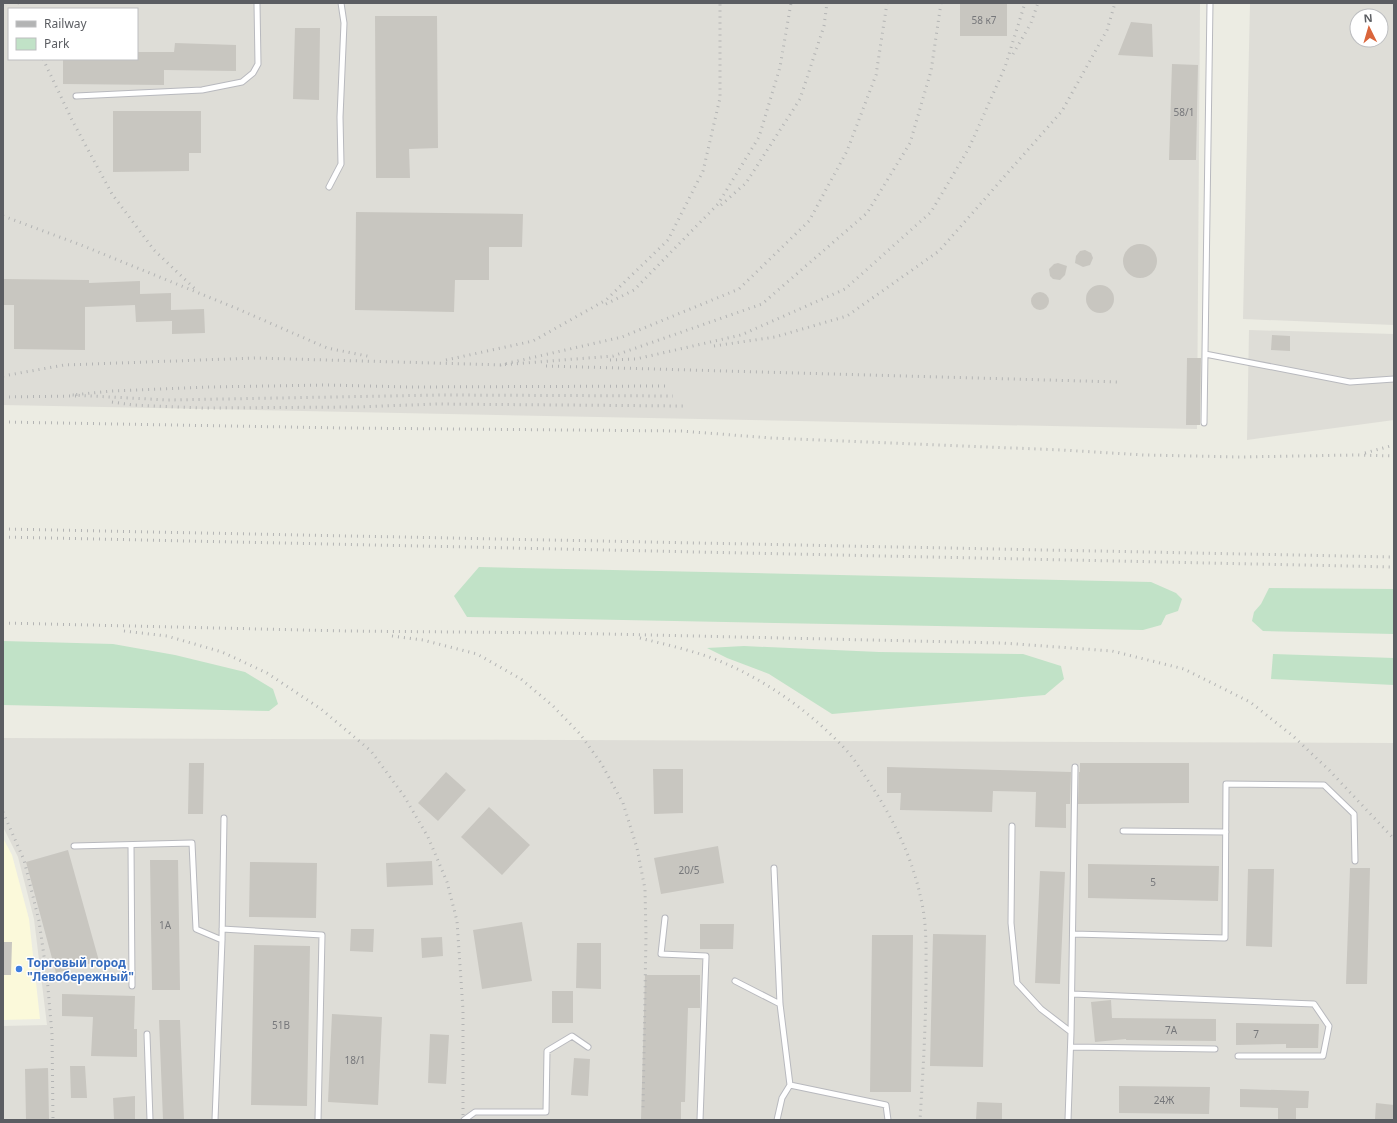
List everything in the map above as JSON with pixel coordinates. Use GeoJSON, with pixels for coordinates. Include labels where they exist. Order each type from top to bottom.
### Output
{"type":"FeatureCollection","features":[{"type":"Feature","properties":{"kind":"lane"},"geometry":{"type":"LineString","coordinates":[[76,96],[202,90],[242,82],[253,73],[258,64],[258,3]]}},
{"type":"Feature","properties":{"kind":"lane"},"geometry":{"type":"LineString","coordinates":[[329,187],[341,164],[340,116],[344,22],[341,3]]}},
{"type":"Feature","properties":{"kind":"lane"},"geometry":{"type":"LineString","coordinates":[[1204,423],[1210,3]]}},
{"type":"Feature","properties":{"kind":"lane"},"geometry":{"type":"LineString","coordinates":[[1205,354],[1350,382],[1394,379]]}},
{"type":"Feature","properties":{"kind":"lane"},"geometry":{"type":"LineString","coordinates":[[1068,1120],[1071,1047],[1075,767]]}},
{"type":"Feature","properties":{"kind":"lane"},"geometry":{"type":"LineString","coordinates":[[1072,934],[1225,938],[1226,784],[1324,784],[1354,814],[1355,861]]}},
{"type":"Feature","properties":{"kind":"lane"},"geometry":{"type":"LineString","coordinates":[[215,1120],[222,940],[224,818]]}},
{"type":"Feature","properties":{"kind":"lane"},"geometry":{"type":"LineString","coordinates":[[1012,826],[1011,923],[1017,983],[1041,1009],[1071,1032]]}},
{"type":"Feature","properties":{"kind":"lane"},"geometry":{"type":"LineString","coordinates":[[1123,831],[1226,832]]}},
{"type":"Feature","properties":{"kind":"lane"},"geometry":{"type":"LineString","coordinates":[[74,846],[192,843],[196,929],[222,940]]}},
{"type":"Feature","properties":{"kind":"lane"},"geometry":{"type":"LineString","coordinates":[[132,845],[132,986]]}},
{"type":"Feature","properties":{"kind":"lane"},"geometry":{"type":"LineString","coordinates":[[774,868],[780,1004],[790,1085],[782,1098],[777,1120]]}},
{"type":"Feature","properties":{"kind":"lane"},"geometry":{"type":"LineString","coordinates":[[665,918],[661,954],[706,956],[700,1120]]}},
{"type":"Feature","properties":{"kind":"lane"},"geometry":{"type":"LineString","coordinates":[[222,929],[322,935],[318,1120]]}},
{"type":"Feature","properties":{"kind":"lane"},"geometry":{"type":"LineString","coordinates":[[735,981],[780,1004]]}},
{"type":"Feature","properties":{"kind":"lane"},"geometry":{"type":"LineString","coordinates":[[1072,994],[1314,1004],[1329,1026],[1323,1056],[1238,1056]]}},
{"type":"Feature","properties":{"kind":"lane"},"geometry":{"type":"LineString","coordinates":[[147,1034],[150,1120]]}},
{"type":"Feature","properties":{"kind":"lane"},"geometry":{"type":"LineString","coordinates":[[464,1120],[475,1112],[546,1112],[547,1051],[572,1036],[588,1047]]}},
{"type":"Feature","properties":{"kind":"lane"},"geometry":{"type":"LineString","coordinates":[[1071,1047],[1215,1049]]}},
{"type":"Feature","properties":{"kind":"lane"},"geometry":{"type":"LineString","coordinates":[[790,1085],[886,1105],[888,1120]]}},
{"type":"Feature","properties":{"kind":"shaded area"},"geometry":{"type":"Polygon","coordinates":[[[3,3],[1200,3],[1197,429],[3,405],[3,3]]]}},
{"type":"Feature","properties":{"kind":"shaded area"},"geometry":{"type":"Polygon","coordinates":[[[1250,3],[1394,3],[1394,325],[1243,319],[1250,3]]]}},
{"type":"Feature","properties":{"kind":"shaded area"},"geometry":{"type":"Polygon","coordinates":[[[1249,330],[1394,334],[1394,420],[1247,440],[1249,330]]]}},
{"type":"Feature","properties":{"kind":"shaded area"},"geometry":{"type":"Polygon","coordinates":[[[3,738],[1394,743],[1394,1120],[3,1120],[3,1026],[47,1025],[34,919],[18,857],[3,827],[3,738]]]}},
{"type":"Feature","properties":{"kind":"shaded area","name":"Торговый город \"Левобережный\""},"geometry":{"type":"Polygon","coordinates":[[[3,838],[12,855],[29,919],[40,1019],[3,1020],[3,838]]]}},
{"type":"Feature","properties":{"kind":"green space"},"geometry":{"type":"Polygon","coordinates":[[[479,567],[1151,582],[1176,593],[1182,599],[1178,611],[1166,615],[1161,625],[1143,630],[467,617],[454,596],[479,567]]]}},
{"type":"Feature","properties":{"kind":"green space"},"geometry":{"type":"Polygon","coordinates":[[[1269,588],[1394,589],[1394,634],[1263,631],[1252,621],[1254,612],[1261,604],[1269,588]]]}},
{"type":"Feature","properties":{"kind":"green space"},"geometry":{"type":"Polygon","coordinates":[[[3,641],[113,644],[175,655],[245,672],[273,689],[278,704],[269,711],[3,705],[3,641]]]}},
{"type":"Feature","properties":{"kind":"green space"},"geometry":{"type":"Polygon","coordinates":[[[744,646],[879,652],[1023,654],[1061,666],[1064,679],[1045,695],[832,714],[769,674],[727,658],[707,648],[744,646]]]}},
{"type":"Feature","properties":{"kind":"green space"},"geometry":{"type":"Polygon","coordinates":[[[1273,654],[1394,658],[1394,685],[1271,679],[1273,654]]]}},
{"type":"Feature","properties":{"kind":"building"},"geometry":{"type":"Polygon","coordinates":[[[960,3],[1007,3],[1007,36],[960,36],[960,3]]]}},
{"type":"Feature","properties":{"kind":"building"},"geometry":{"type":"Polygon","coordinates":[[[375,16],[437,16],[438,148],[409,149],[410,178],[376,178],[375,16]]]}},
{"type":"Feature","properties":{"kind":"building"},"geometry":{"type":"Polygon","coordinates":[[[1131,22],[1152,24],[1153,57],[1118,55],[1131,22]]]}},
{"type":"Feature","properties":{"kind":"building"},"geometry":{"type":"Polygon","coordinates":[[[295,28],[320,28],[319,100],[293,99],[295,28]]]}},
{"type":"Feature","properties":{"kind":"building"},"geometry":{"type":"Polygon","coordinates":[[[175,43],[236,45],[236,71],[164,70],[164,85],[63,84],[63,60],[138,60],[138,52],[174,52],[175,43]]]}},
{"type":"Feature","properties":{"kind":"building"},"geometry":{"type":"Polygon","coordinates":[[[1172,64],[1198,65],[1196,160],[1169,160],[1172,64]]]}},
{"type":"Feature","properties":{"kind":"building"},"geometry":{"type":"Polygon","coordinates":[[[113,111],[201,111],[201,153],[189,153],[189,171],[113,172],[113,111]]]}},
{"type":"Feature","properties":{"kind":"building"},"geometry":{"type":"Polygon","coordinates":[[[356,212],[523,214],[522,247],[489,247],[489,280],[455,280],[454,312],[355,310],[356,212]]]}},
{"type":"Feature","properties":{"kind":"building"},"geometry":{"type":"Polygon","coordinates":[[[1137,244],[1143,244],[1152,249],[1156,255],[1156,267],[1152,273],[1143,278],[1137,278],[1128,273],[1123,264],[1123,258],[1128,249],[1137,244]]]}},
{"type":"Feature","properties":{"kind":"building"},"geometry":{"type":"Polygon","coordinates":[[[1085,250],[1091,253],[1093,258],[1090,265],[1083,267],[1075,263],[1076,256],[1080,251],[1085,250]]]}},
{"type":"Feature","properties":{"kind":"building"},"geometry":{"type":"Polygon","coordinates":[[[1058,263],[1067,266],[1065,275],[1060,280],[1053,279],[1050,276],[1049,269],[1054,264],[1058,263]]]}},
{"type":"Feature","properties":{"kind":"building"},"geometry":{"type":"Polygon","coordinates":[[[3,279],[89,280],[89,283],[140,281],[140,294],[171,293],[171,310],[204,309],[205,333],[172,334],[172,321],[136,322],[135,305],[85,307],[85,350],[14,349],[14,305],[3,305],[3,279]]]}},
{"type":"Feature","properties":{"kind":"building"},"geometry":{"type":"Polygon","coordinates":[[[1100,285],[1110,289],[1114,299],[1110,309],[1100,313],[1090,309],[1086,299],[1090,289],[1100,285]]]}},
{"type":"Feature","properties":{"kind":"building"},"geometry":{"type":"Polygon","coordinates":[[[1040,292],[1046,295],[1049,301],[1046,307],[1040,310],[1034,307],[1031,301],[1034,295],[1040,292]]]}},
{"type":"Feature","properties":{"kind":"building"},"geometry":{"type":"Polygon","coordinates":[[[1272,335],[1290,336],[1290,351],[1271,350],[1272,335]]]}},
{"type":"Feature","properties":{"kind":"building"},"geometry":{"type":"Polygon","coordinates":[[[1187,358],[1201,358],[1200,425],[1186,425],[1187,358]]]}},
{"type":"Feature","properties":{"kind":"building"},"geometry":{"type":"Polygon","coordinates":[[[189,763],[204,763],[203,814],[188,814],[189,763]]]}},
{"type":"Feature","properties":{"kind":"building"},"geometry":{"type":"Polygon","coordinates":[[[1080,763],[1189,763],[1189,803],[1078,804],[1080,763]]]}},
{"type":"Feature","properties":{"kind":"building"},"geometry":{"type":"Polygon","coordinates":[[[887,767],[1071,772],[1070,804],[1066,804],[1066,828],[1035,827],[1036,792],[993,791],[992,812],[900,810],[901,793],[887,793],[887,767]]]}},
{"type":"Feature","properties":{"kind":"building"},"geometry":{"type":"Polygon","coordinates":[[[653,769],[683,769],[683,813],[654,814],[653,769]]]}},
{"type":"Feature","properties":{"kind":"building"},"geometry":{"type":"Polygon","coordinates":[[[446,772],[466,790],[438,821],[418,803],[446,772]]]}},
{"type":"Feature","properties":{"kind":"building"},"geometry":{"type":"Polygon","coordinates":[[[489,807],[530,845],[502,875],[461,837],[489,807]]]}},
{"type":"Feature","properties":{"kind":"building"},"geometry":{"type":"Polygon","coordinates":[[[718,846],[724,883],[661,894],[654,858],[718,846]]]}},
{"type":"Feature","properties":{"kind":"building"},"geometry":{"type":"Polygon","coordinates":[[[68,850],[99,961],[56,973],[26,862],[68,850]]]}},
{"type":"Feature","properties":{"kind":"building"},"geometry":{"type":"Polygon","coordinates":[[[150,860],[178,860],[180,990],[152,990],[150,860]]]}},
{"type":"Feature","properties":{"kind":"building"},"geometry":{"type":"Polygon","coordinates":[[[432,861],[433,885],[387,887],[386,863],[432,861]]]}},
{"type":"Feature","properties":{"kind":"building"},"geometry":{"type":"Polygon","coordinates":[[[250,862],[317,863],[316,918],[249,917],[250,862]]]}},
{"type":"Feature","properties":{"kind":"building"},"geometry":{"type":"Polygon","coordinates":[[[1088,864],[1219,866],[1218,901],[1088,898],[1088,864]]]}},
{"type":"Feature","properties":{"kind":"building"},"geometry":{"type":"Polygon","coordinates":[[[1350,868],[1370,868],[1367,984],[1346,984],[1350,868]]]}},
{"type":"Feature","properties":{"kind":"building"},"geometry":{"type":"Polygon","coordinates":[[[1248,869],[1274,869],[1272,947],[1246,946],[1248,869]]]}},
{"type":"Feature","properties":{"kind":"building"},"geometry":{"type":"Polygon","coordinates":[[[1040,871],[1065,872],[1060,984],[1035,983],[1040,871]]]}},
{"type":"Feature","properties":{"kind":"building"},"geometry":{"type":"Polygon","coordinates":[[[522,922],[532,981],[482,989],[473,930],[522,922]]]}},
{"type":"Feature","properties":{"kind":"building"},"geometry":{"type":"Polygon","coordinates":[[[700,924],[734,924],[733,949],[700,949],[700,924]]]}},
{"type":"Feature","properties":{"kind":"building"},"geometry":{"type":"Polygon","coordinates":[[[351,929],[374,929],[373,952],[350,951],[351,929]]]}},
{"type":"Feature","properties":{"kind":"building"},"geometry":{"type":"Polygon","coordinates":[[[933,934],[986,935],[983,1067],[930,1066],[933,934]]]}},
{"type":"Feature","properties":{"kind":"building"},"geometry":{"type":"Polygon","coordinates":[[[872,935],[913,935],[911,1092],[870,1092],[872,935]]]}},
{"type":"Feature","properties":{"kind":"building"},"geometry":{"type":"Polygon","coordinates":[[[442,937],[443,956],[422,958],[421,938],[442,937]]]}},
{"type":"Feature","properties":{"kind":"building"},"geometry":{"type":"Polygon","coordinates":[[[3,942],[12,942],[11,975],[3,975],[3,942]]]}},
{"type":"Feature","properties":{"kind":"building"},"geometry":{"type":"Polygon","coordinates":[[[577,943],[601,943],[601,989],[576,988],[577,943]]]}},
{"type":"Feature","properties":{"kind":"building"},"geometry":{"type":"Polygon","coordinates":[[[254,945],[310,946],[307,1106],[251,1105],[254,945]]]}},
{"type":"Feature","properties":{"kind":"building"},"geometry":{"type":"Polygon","coordinates":[[[645,975],[700,975],[700,1008],[688,1008],[685,1102],[681,1102],[681,1120],[641,1120],[645,975]]]}},
{"type":"Feature","properties":{"kind":"building"},"geometry":{"type":"Polygon","coordinates":[[[552,991],[573,991],[573,1023],[552,1023],[552,991]]]}},
{"type":"Feature","properties":{"kind":"building"},"geometry":{"type":"Polygon","coordinates":[[[62,994],[135,996],[134,1029],[137,1029],[137,1057],[91,1056],[93,1017],[62,1016],[62,994]]]}},
{"type":"Feature","properties":{"kind":"building"},"geometry":{"type":"Polygon","coordinates":[[[1111,1000],[1112,1018],[1216,1019],[1216,1041],[1126,1039],[1095,1042],[1091,1002],[1111,1000]]]}},
{"type":"Feature","properties":{"kind":"building"},"geometry":{"type":"Polygon","coordinates":[[[332,1014],[382,1017],[378,1105],[328,1102],[332,1014]]]}},
{"type":"Feature","properties":{"kind":"building"},"geometry":{"type":"Polygon","coordinates":[[[159,1020],[180,1020],[184,1120],[163,1120],[159,1020]]]}},
{"type":"Feature","properties":{"kind":"building"},"geometry":{"type":"Polygon","coordinates":[[[1236,1023],[1319,1024],[1318,1048],[1286,1048],[1286,1044],[1236,1045],[1236,1023]]]}},
{"type":"Feature","properties":{"kind":"building"},"geometry":{"type":"Polygon","coordinates":[[[430,1034],[449,1035],[446,1084],[428,1083],[430,1034]]]}},
{"type":"Feature","properties":{"kind":"building"},"geometry":{"type":"Polygon","coordinates":[[[574,1058],[590,1059],[588,1096],[571,1095],[574,1058]]]}},
{"type":"Feature","properties":{"kind":"building"},"geometry":{"type":"Polygon","coordinates":[[[70,1066],[85,1066],[87,1098],[71,1098],[70,1066]]]}},
{"type":"Feature","properties":{"kind":"building"},"geometry":{"type":"Polygon","coordinates":[[[48,1068],[49,1120],[26,1120],[25,1069],[48,1068]]]}},
{"type":"Feature","properties":{"kind":"building"},"geometry":{"type":"Polygon","coordinates":[[[1119,1086],[1210,1087],[1209,1114],[1119,1113],[1119,1086]]]}},
{"type":"Feature","properties":{"kind":"building"},"geometry":{"type":"Polygon","coordinates":[[[1240,1089],[1309,1091],[1308,1108],[1296,1108],[1296,1120],[1278,1120],[1278,1108],[1240,1107],[1240,1089]]]}},
{"type":"Feature","properties":{"kind":"building"},"geometry":{"type":"Polygon","coordinates":[[[135,1096],[135,1120],[114,1120],[113,1098],[135,1096]]]}},
{"type":"Feature","properties":{"kind":"building"},"geometry":{"type":"Polygon","coordinates":[[[977,1102],[1002,1103],[1002,1120],[976,1120],[977,1102]]]}},
{"type":"Feature","properties":{"kind":"building"},"geometry":{"type":"Polygon","coordinates":[[[1376,1103],[1394,1105],[1394,1120],[1375,1120],[1376,1103]]]}},
{"type":"Feature","properties":{"kind":"railway"},"geometry":{"type":"LineString","coordinates":[[19,3],[21,8]]}},
{"type":"Feature","properties":{"kind":"railway"},"geometry":{"type":"LineString","coordinates":[[446,360],[533,341],[606,300],[668,240],[703,171],[720,98],[720,3]]}},
{"type":"Feature","properties":{"kind":"railway"},"geometry":{"type":"LineString","coordinates":[[606,304],[634,290],[718,204],[759,137],[780,67],[791,3]]}},
{"type":"Feature","properties":{"kind":"railway"},"geometry":{"type":"LineString","coordinates":[[721,205],[746,183],[800,99],[824,26],[827,3]]}},
{"type":"Feature","properties":{"kind":"railway"},"geometry":{"type":"LineString","coordinates":[[887,3],[876,75],[847,151],[809,221],[739,289],[622,337],[500,365],[613,356],[762,304],[867,213],[910,143],[931,71],[941,3]]}},
{"type":"Feature","properties":{"kind":"railway"},"geometry":{"type":"LineString","coordinates":[[610,360],[636,359],[741,335],[845,289],[931,212],[969,148],[1005,67],[1025,3]]}},
{"type":"Feature","properties":{"kind":"railway"},"geometry":{"type":"LineString","coordinates":[[1013,54],[1031,23],[1038,3]]}},
{"type":"Feature","properties":{"kind":"railway"},"geometry":{"type":"LineString","coordinates":[[714,346],[775,337],[847,316],[939,251],[1062,111],[1107,30],[1115,3]]}},
{"type":"Feature","properties":{"kind":"railway"},"geometry":{"type":"LineString","coordinates":[[43,60],[73,122],[112,194],[154,250],[195,289]]}},
{"type":"Feature","properties":{"kind":"railway"},"geometry":{"type":"LineString","coordinates":[[3,216],[81,245],[238,309],[327,348],[372,357]]}},
{"type":"Feature","properties":{"kind":"railway"},"geometry":{"type":"LineString","coordinates":[[3,376],[64,365],[256,358],[504,365]]}},
{"type":"Feature","properties":{"kind":"railway"},"geometry":{"type":"LineString","coordinates":[[546,366],[1120,382]]}},
{"type":"Feature","properties":{"kind":"railway"},"geometry":{"type":"LineString","coordinates":[[665,386],[410,387],[326,385],[210,387],[112,391],[72,395],[168,400],[442,395],[673,396]]}},
{"type":"Feature","properties":{"kind":"railway"},"geometry":{"type":"LineString","coordinates":[[3,397],[77,396]]}},
{"type":"Feature","properties":{"kind":"railway"},"geometry":{"type":"LineString","coordinates":[[112,402],[133,405],[203,408],[356,407],[437,404],[683,406]]}},
{"type":"Feature","properties":{"kind":"railway"},"geometry":{"type":"LineString","coordinates":[[3,422],[344,428],[681,431],[771,438],[1062,450],[1144,455],[1239,457],[1356,455],[1394,456]]}},
{"type":"Feature","properties":{"kind":"railway"},"geometry":{"type":"LineString","coordinates":[[1365,453],[1394,445]]}},
{"type":"Feature","properties":{"kind":"railway"},"geometry":{"type":"LineString","coordinates":[[3,529],[1394,557]]}},
{"type":"Feature","properties":{"kind":"railway"},"geometry":{"type":"LineString","coordinates":[[3,537],[1394,567]]}},
{"type":"Feature","properties":{"kind":"railway"},"geometry":{"type":"LineString","coordinates":[[3,623],[1003,643],[1112,651],[1184,669],[1250,702],[1293,736],[1329,770],[1394,839]]}},
{"type":"Feature","properties":{"kind":"railway"},"geometry":{"type":"LineString","coordinates":[[124,631],[167,636],[222,652],[267,673],[321,709],[371,751],[404,796],[428,837],[447,882],[457,921],[463,1010],[463,1120]]}},
{"type":"Feature","properties":{"kind":"railway"},"geometry":{"type":"LineString","coordinates":[[392,636],[423,640],[477,654],[521,679],[553,706],[580,734],[601,763],[623,803],[637,848],[645,889],[646,935],[643,1109]]}},
{"type":"Feature","properties":{"kind":"railway"},"geometry":{"type":"LineString","coordinates":[[640,638],[692,651],[722,662],[757,679],[789,700],[820,724],[847,751],[885,807],[907,852],[917,883],[924,918],[926,947],[925,1011],[920,1120]]}},
{"type":"Feature","properties":{"kind":"railway"},"geometry":{"type":"LineString","coordinates":[[3,812],[24,860],[39,921],[47,977],[52,1034],[53,1120]]}},
{"type":"Feature","properties":{"kind":"place","name":"Торговый город \"Левобережный\""},"geometry":{"type":"Point","coordinates":[19,969]}}]}
